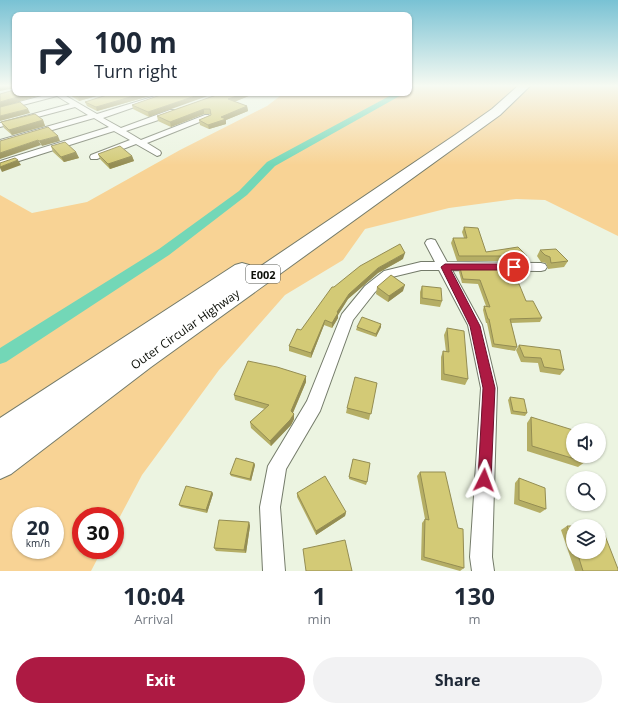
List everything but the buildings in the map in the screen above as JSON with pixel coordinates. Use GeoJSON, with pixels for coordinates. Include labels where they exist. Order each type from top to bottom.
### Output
{"type":"FeatureCollection","features":[{"type":"Feature","properties":{"kind":"highway","name":"Outer Circular Highway"},"geometry":{"type":"LineString","coordinates":[[0,435],[128,346],[481,112]]}},
{"type":"Feature","properties":{"kind":"highway","name":"Outer Circular Highway"},"geometry":{"type":"LineString","coordinates":[[0,462],[142,359],[496,112]]}},
{"type":"Feature","properties":{"kind":"street"},"geometry":{"type":"LineString","coordinates":[[0,125],[53,112]]}},
{"type":"Feature","properties":{"kind":"street"},"geometry":{"type":"LineString","coordinates":[[88,112],[157,153]]}},
{"type":"Feature","properties":{"kind":"street"},"geometry":{"type":"LineString","coordinates":[[0,143],[113,112]]}},
{"type":"Feature","properties":{"kind":"street"},"geometry":{"type":"LineString","coordinates":[[0,164],[118,130],[173,112]]}},
{"type":"Feature","properties":{"kind":"street"},"geometry":{"type":"LineString","coordinates":[[94,157],[208,117]]}},
{"type":"Feature","properties":{"kind":"street"},"geometry":{"type":"LineString","coordinates":[[431,243],[475,326],[489,388],[481,557],[483,571]]}},
{"type":"Feature","properties":{"kind":"street"},"geometry":{"type":"LineString","coordinates":[[274,571],[270,507],[277,466],[314,404],[347,318],[370,289],[388,274],[421,266],[542,267]]}},
{"type":"Feature","properties":{"kind":"shaded area"},"geometry":{"type":"Polygon","coordinates":[[[256,112],[618,112],[618,236],[545,200],[516,199],[449,208],[365,229],[343,260],[285,295],[219,370],[142,475],[124,509],[124,507],[72,507],[72,559],[97,559],[91,571],[0,571],[0,195],[32,213],[87,202],[180,150],[256,112]]]}},
{"type":"Feature","properties":{"kind":"waterway"},"geometry":{"type":"LineString","coordinates":[[0,357],[164,252],[243,193],[271,164],[367,112]]}},
{"type":"Feature","properties":{"kind":"route"},"geometry":{"type":"LineString","coordinates":[[484,480],[489,388],[475,326],[445,267],[514,267]]}}]}
